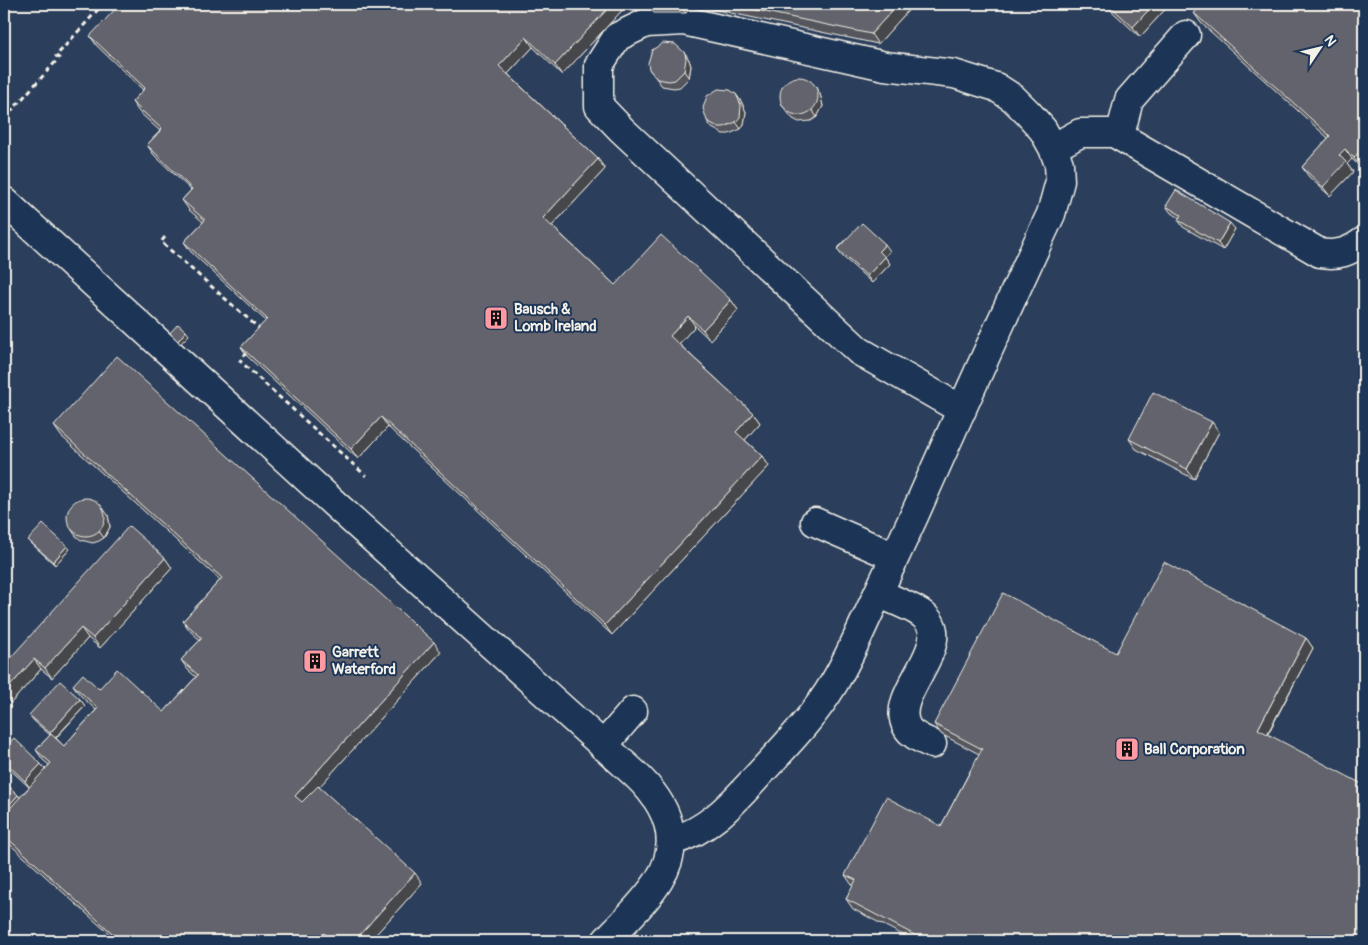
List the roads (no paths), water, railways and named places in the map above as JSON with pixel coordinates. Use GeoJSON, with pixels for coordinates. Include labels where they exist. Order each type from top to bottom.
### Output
{"type":"FeatureCollection","features":[{"type":"Feature","properties":{"kind":"lane"},"geometry":{"type":"LineString","coordinates":[[671,841],[681,839],[700,830],[722,813],[794,737],[821,704],[847,661],[962,410],[1054,206],[1060,181],[1060,164],[1054,148],[1043,130],[1013,98],[996,87],[976,80],[954,74],[885,66],[684,22],[646,23],[617,38],[599,65],[599,106],[622,130],[859,350],[962,410]]}},
{"type":"Feature","properties":{"kind":"lane"},"geometry":{"type":"LineString","coordinates":[[1120,135],[1129,100],[1186,35]]}},
{"type":"Feature","properties":{"kind":"lane"},"geometry":{"type":"LineString","coordinates":[[1054,148],[1080,133],[1114,133],[1320,253],[1334,255],[1354,248],[1364,241]]}},
{"type":"Feature","properties":{"kind":"lane"},"geometry":{"type":"LineString","coordinates":[[4,201],[654,794],[670,828],[671,841],[667,863],[659,881],[606,941]]}},
{"type":"Feature","properties":{"kind":"lane"},"geometry":{"type":"LineString","coordinates":[[815,522],[895,557]]}},
{"type":"Feature","properties":{"kind":"lane"},"geometry":{"type":"LineString","coordinates":[[878,593],[924,615],[933,629],[934,642],[903,711],[907,727],[917,736],[932,744]]}},
{"type":"Feature","properties":{"kind":"lane"},"geometry":{"type":"LineString","coordinates":[[603,746],[633,711]]}},
{"type":"Feature","properties":{"kind":"place","name":"Bausch & Lomb Ireland"},"geometry":{"type":"Point","coordinates":[496,318]}},
{"type":"Feature","properties":{"kind":"place","name":"Garrett Waterford"},"geometry":{"type":"Point","coordinates":[315,661]}},
{"type":"Feature","properties":{"kind":"place","name":"Ball Corporation"},"geometry":{"type":"Point","coordinates":[1127,749]}}]}
